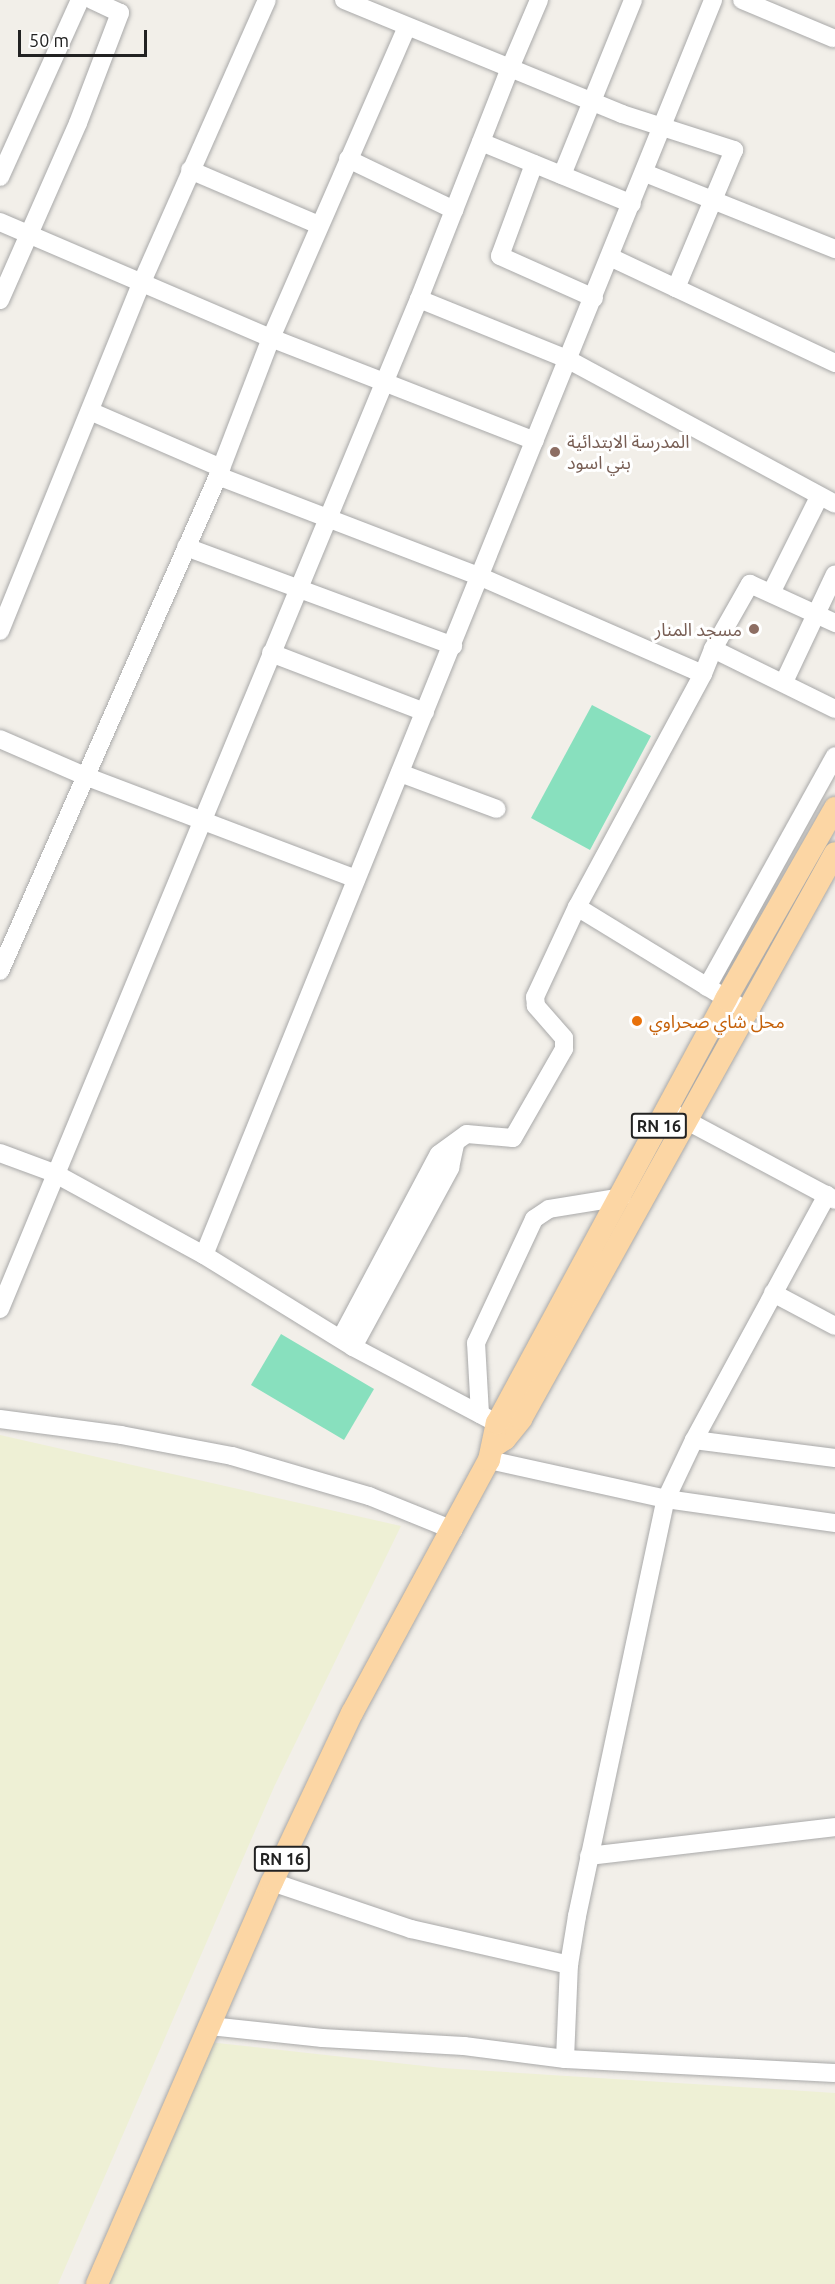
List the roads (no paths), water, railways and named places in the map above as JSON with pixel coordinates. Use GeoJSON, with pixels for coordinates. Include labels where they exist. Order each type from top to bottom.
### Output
{"type":"FeatureCollection","features":[{"type":"Feature","properties":{"kind":"main road","name":"RN 16"},"geometry":{"type":"LineString","coordinates":[[497,1423],[677,1115],[726,999],[827,842],[835,808]]}},
{"type":"Feature","properties":{"kind":"main road","name":"RN 16"},"geometry":{"type":"LineString","coordinates":[[97,2284],[272,1882],[352,1713],[453,1530],[491,1453],[497,1423],[622,1197],[747,1011],[835,853]]}},
{"type":"Feature","properties":{"kind":"street"},"geometry":{"type":"LineString","coordinates":[[0,177],[80,0]]}},
{"type":"Feature","properties":{"kind":"street"},"geometry":{"type":"LineString","coordinates":[[0,300],[30,235],[120,13],[92,0]]}},
{"type":"Feature","properties":{"kind":"street"},"geometry":{"type":"LineString","coordinates":[[0,631],[142,282],[267,0]]}},
{"type":"Feature","properties":{"kind":"street"},"geometry":{"type":"LineString","coordinates":[[344,0],[590,102],[734,150],[716,199],[676,288]]}},
{"type":"Feature","properties":{"kind":"street"},"geometry":{"type":"LineString","coordinates":[[0,1309],[54,1173],[204,820],[326,518],[384,383],[539,0]]}},
{"type":"Feature","properties":{"kind":"street"},"geometry":{"type":"LineString","coordinates":[[562,175],[633,0]]}},
{"type":"Feature","properties":{"kind":"street"},"geometry":{"type":"LineString","coordinates":[[204,1255],[645,173],[713,0]]}},
{"type":"Feature","properties":{"kind":"street"},"geometry":{"type":"LineString","coordinates":[[742,0],[833,38]]}},
{"type":"Feature","properties":{"kind":"street"},"geometry":{"type":"LineString","coordinates":[[0,971],[219,472],[271,338],[407,27]]}},
{"type":"Feature","properties":{"kind":"street"},"geometry":{"type":"LineString","coordinates":[[481,142],[632,204]]}},
{"type":"Feature","properties":{"kind":"street"},"geometry":{"type":"LineString","coordinates":[[348,159],[454,210]]}},
{"type":"Feature","properties":{"kind":"street"},"geometry":{"type":"LineString","coordinates":[[534,164],[500,251],[501,259],[594,298]]}},
{"type":"Feature","properties":{"kind":"street"},"geometry":{"type":"LineString","coordinates":[[190,170],[319,225]]}},
{"type":"Feature","properties":{"kind":"street"},"geometry":{"type":"LineString","coordinates":[[645,173],[716,199],[835,249]]}},
{"type":"Feature","properties":{"kind":"street"},"geometry":{"type":"LineString","coordinates":[[0,222],[271,338],[535,441]]}},
{"type":"Feature","properties":{"kind":"street"},"geometry":{"type":"LineString","coordinates":[[610,257],[835,363]]}},
{"type":"Feature","properties":{"kind":"street"},"geometry":{"type":"LineString","coordinates":[[418,299],[569,360],[831,502],[772,591]]}},
{"type":"Feature","properties":{"kind":"street"},"geometry":{"type":"LineString","coordinates":[[90,411],[219,472],[326,518],[481,577],[703,674]]}},
{"type":"Feature","properties":{"kind":"street"},"geometry":{"type":"LineString","coordinates":[[186,547],[298,586],[453,646]]}},
{"type":"Feature","properties":{"kind":"street"},"geometry":{"type":"LineString","coordinates":[[784,682],[835,574]]}},
{"type":"Feature","properties":{"kind":"street"},"geometry":{"type":"LineString","coordinates":[[347,1342],[450,1168],[455,1144],[467,1134],[513,1138],[564,1049],[564,1038],[534,1002],[577,907],[703,674],[713,649],[746,586],[772,591],[835,623]]}},
{"type":"Feature","properties":{"kind":"street"},"geometry":{"type":"LineString","coordinates":[[713,649],[835,709]]}},
{"type":"Feature","properties":{"kind":"street"},"geometry":{"type":"LineString","coordinates":[[271,653],[425,712]]}},
{"type":"Feature","properties":{"kind":"street"},"geometry":{"type":"LineString","coordinates":[[0,739],[85,776],[356,879]]}},
{"type":"Feature","properties":{"kind":"street"},"geometry":{"type":"LineString","coordinates":[[706,987],[835,756]]}},
{"type":"Feature","properties":{"kind":"street"},"geometry":{"type":"LineString","coordinates":[[400,772],[497,809]]}},
{"type":"Feature","properties":{"kind":"street"},"geometry":{"type":"LineString","coordinates":[[577,907],[747,1011]]}},
{"type":"Feature","properties":{"kind":"street"},"geometry":{"type":"LineString","coordinates":[[565,2059],[568,1965],[589,1856],[666,1499],[694,1440],[773,1293],[831,1198],[677,1115]]}},
{"type":"Feature","properties":{"kind":"street"},"geometry":{"type":"LineString","coordinates":[[0,1153],[54,1173],[204,1255],[347,1342],[497,1423]]}},
{"type":"Feature","properties":{"kind":"street"},"geometry":{"type":"LineString","coordinates":[[497,1423],[476,1343],[534,1219],[549,1209],[622,1197]]}},
{"type":"Feature","properties":{"kind":"street"},"geometry":{"type":"LineString","coordinates":[[773,1293],[835,1326]]}},
{"type":"Feature","properties":{"kind":"street"},"geometry":{"type":"LineString","coordinates":[[0,1419],[130,1436],[232,1456],[369,1496],[453,1530]]}},
{"type":"Feature","properties":{"kind":"street"},"geometry":{"type":"LineString","coordinates":[[694,1440],[835,1458]]}},
{"type":"Feature","properties":{"kind":"street"},"geometry":{"type":"LineString","coordinates":[[491,1453],[666,1499],[835,1523]]}},
{"type":"Feature","properties":{"kind":"street"},"geometry":{"type":"LineString","coordinates":[[589,1856],[835,1827]]}},
{"type":"Feature","properties":{"kind":"street"},"geometry":{"type":"LineString","coordinates":[[272,1882],[411,1929],[568,1965]]}},
{"type":"Feature","properties":{"kind":"street"},"geometry":{"type":"LineString","coordinates":[[210,2026],[322,2038],[464,2046],[565,2059],[835,2073]]}},
{"type":"Feature","properties":{"kind":"place","name":"المدرسة الابتدائية بني اسود"},"geometry":{"type":"Point","coordinates":[555,452]}},
{"type":"Feature","properties":{"kind":"place","name":"مسجد المنار"},"geometry":{"type":"Point","coordinates":[754,629]}},
{"type":"Feature","properties":{"kind":"place","name":"محل شاي صحراوي"},"geometry":{"type":"Point","coordinates":[637,1021]}}]}
